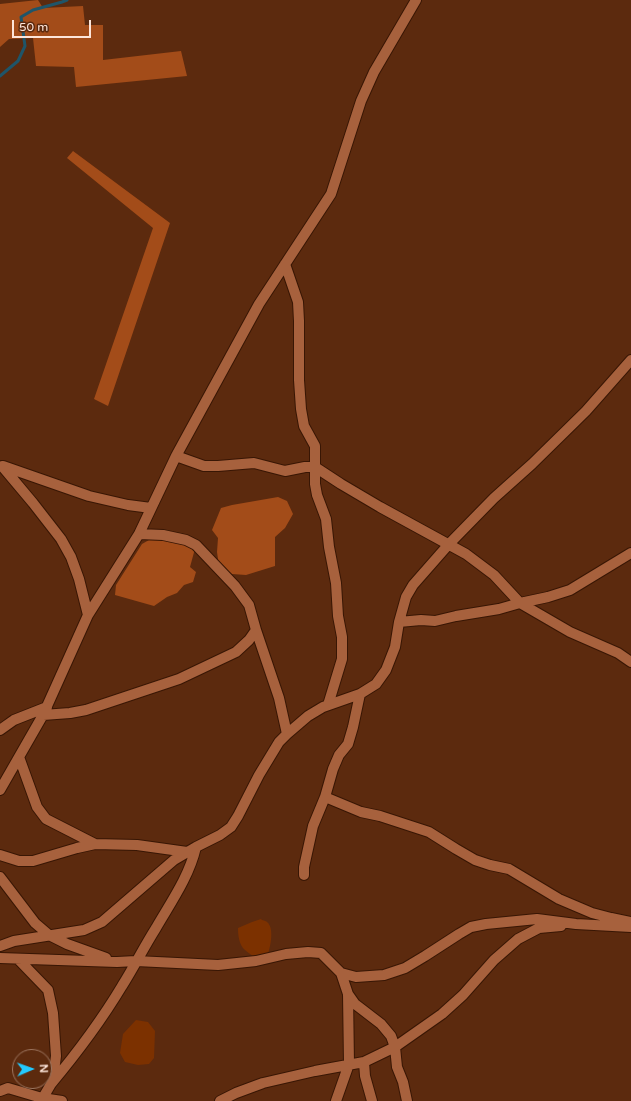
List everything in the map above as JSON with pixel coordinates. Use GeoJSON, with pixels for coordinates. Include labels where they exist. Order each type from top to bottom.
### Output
{"type":"FeatureCollection","features":[{"type":"Feature","properties":{"kind":"street"},"geometry":{"type":"LineString","coordinates":[[0,790],[45,711],[88,615],[139,534],[176,456],[259,304],[331,194],[361,101],[374,72],[416,0]]}},
{"type":"Feature","properties":{"kind":"street"},"geometry":{"type":"LineString","coordinates":[[285,264],[298,302],[301,409],[304,426],[315,446],[316,495],[326,519],[329,547],[336,583],[338,616],[342,637],[342,659],[328,705]]}},
{"type":"Feature","properties":{"kind":"street"},"geometry":{"type":"LineString","coordinates":[[0,946],[14,941],[84,930],[102,922],[174,860],[231,827],[258,775],[279,742],[286,734],[308,716],[323,707],[360,694],[376,684],[386,670],[395,647],[399,622],[406,597],[413,585],[449,544],[494,498],[532,464],[586,411],[631,360]]}},
{"type":"Feature","properties":{"kind":"street"},"geometry":{"type":"LineString","coordinates":[[176,456],[204,466],[254,463],[285,471],[305,466],[315,467],[380,507],[466,554],[494,576],[520,602],[570,632],[618,653],[631,662]]}},
{"type":"Feature","properties":{"kind":"street"},"geometry":{"type":"LineString","coordinates":[[1,466],[89,496],[128,505],[151,508]]}},
{"type":"Feature","properties":{"kind":"street"},"geometry":{"type":"LineString","coordinates":[[1,466],[34,503],[61,539],[71,557],[79,579],[88,615]]}},
{"type":"Feature","properties":{"kind":"street"},"geometry":{"type":"LineString","coordinates":[[139,534],[163,535],[186,540],[196,545],[235,586],[249,605],[279,698],[286,734]]}},
{"type":"Feature","properties":{"kind":"street"},"geometry":{"type":"LineString","coordinates":[[399,622],[421,620],[435,621],[499,609],[520,602],[548,597],[570,590],[631,553]]}},
{"type":"Feature","properties":{"kind":"street"},"geometry":{"type":"LineString","coordinates":[[0,730],[14,720],[45,711],[70,713],[86,710],[179,679],[236,652],[249,640],[256,630]]}},
{"type":"Feature","properties":{"kind":"street"},"geometry":{"type":"LineString","coordinates":[[304,875],[304,867],[313,826],[325,797],[333,769],[339,755],[348,744],[360,694]]}},
{"type":"Feature","properties":{"kind":"street"},"geometry":{"type":"LineString","coordinates":[[19,757],[37,808],[41,814],[46,819],[95,844]]}},
{"type":"Feature","properties":{"kind":"street"},"geometry":{"type":"LineString","coordinates":[[325,797],[361,812],[380,816],[429,832],[475,860],[508,869],[558,899],[592,913],[631,922]]}},
{"type":"Feature","properties":{"kind":"street"},"geometry":{"type":"LineString","coordinates":[[0,855],[19,861],[33,861],[95,844],[137,845],[192,850]]}},
{"type":"Feature","properties":{"kind":"street"},"geometry":{"type":"LineString","coordinates":[[52,1083],[71,1061],[123,985],[179,891],[194,857],[192,850]]}},
{"type":"Feature","properties":{"kind":"street"},"geometry":{"type":"LineString","coordinates":[[0,877],[35,923],[49,935],[67,944],[117,962]]}},
{"type":"Feature","properties":{"kind":"street"},"geometry":{"type":"LineString","coordinates":[[341,973],[356,977],[384,975],[405,968],[459,934],[472,927],[486,924],[537,919],[576,924],[631,927]]}},
{"type":"Feature","properties":{"kind":"street"},"geometry":{"type":"LineString","coordinates":[[220,1101],[233,1098],[264,1083],[296,1075],[364,1062],[395,1047],[442,1014],[463,995],[494,960],[518,939],[539,928],[576,924]]}},
{"type":"Feature","properties":{"kind":"street"},"geometry":{"type":"LineString","coordinates":[[0,958],[117,962],[136,961],[218,965],[256,961],[286,954],[308,952],[321,953],[341,973],[348,994],[355,1004],[381,1024],[390,1036],[395,1047],[397,1067],[403,1082],[407,1101]]}},
{"type":"Feature","properties":{"kind":"street"},"geometry":{"type":"LineString","coordinates":[[18,959],[48,990],[53,1013],[56,1056],[52,1080]]}},
{"type":"Feature","properties":{"kind":"street"},"geometry":{"type":"LineString","coordinates":[[336,1101],[350,1064],[348,994]]}},
{"type":"Feature","properties":{"kind":"street"},"geometry":{"type":"LineString","coordinates":[[364,1062],[365,1076],[372,1101]]}},
{"type":"Feature","properties":{"kind":"street"},"geometry":{"type":"LineString","coordinates":[[3,1087],[41,1100],[62,1101]]}},
{"type":"Feature","properties":{"kind":"street"},"geometry":{"type":"LineString","coordinates":[[41,1100],[48,1089]]}},
{"type":"Feature","properties":{"kind":"shaded area"},"geometry":{"type":"Polygon","coordinates":[[[38,0],[43,8],[83,6],[85,25],[103,25],[103,60],[181,51],[187,76],[76,87],[74,67],[36,66],[33,38],[9,39],[0,47],[0,4],[38,0]]]}},
{"type":"Feature","properties":{"kind":"shaded area"},"geometry":{"type":"Polygon","coordinates":[[[73,151],[170,223],[108,406],[94,399],[153,228],[67,158],[73,151]]]}},
{"type":"Feature","properties":{"kind":"shaded area"},"geometry":{"type":"Polygon","coordinates":[[[278,497],[287,501],[293,514],[285,528],[275,537],[275,566],[246,575],[232,574],[219,566],[217,552],[218,538],[212,530],[221,508],[278,497]]]}},
{"type":"Feature","properties":{"kind":"shaded area"},"geometry":{"type":"Polygon","coordinates":[[[167,538],[196,545],[190,567],[196,572],[193,582],[184,585],[177,593],[167,597],[154,606],[115,595],[116,585],[142,544],[149,540],[167,538]]]}},
{"type":"Feature","properties":{"kind":"shaded area"},"geometry":{"type":"Polygon","coordinates":[[[261,919],[267,922],[271,929],[271,939],[267,957],[256,959],[241,945],[238,928],[261,919]]]}},
{"type":"Feature","properties":{"kind":"shaded area"},"geometry":{"type":"Polygon","coordinates":[[[136,1020],[148,1022],[155,1031],[154,1058],[149,1064],[138,1065],[125,1062],[120,1053],[123,1034],[136,1020]]]}},
{"type":"Feature","properties":{"kind":"waterway"},"geometry":{"type":"LineString","coordinates":[[0,76],[18,61],[25,46],[21,17],[33,10],[67,0]]}}]}
